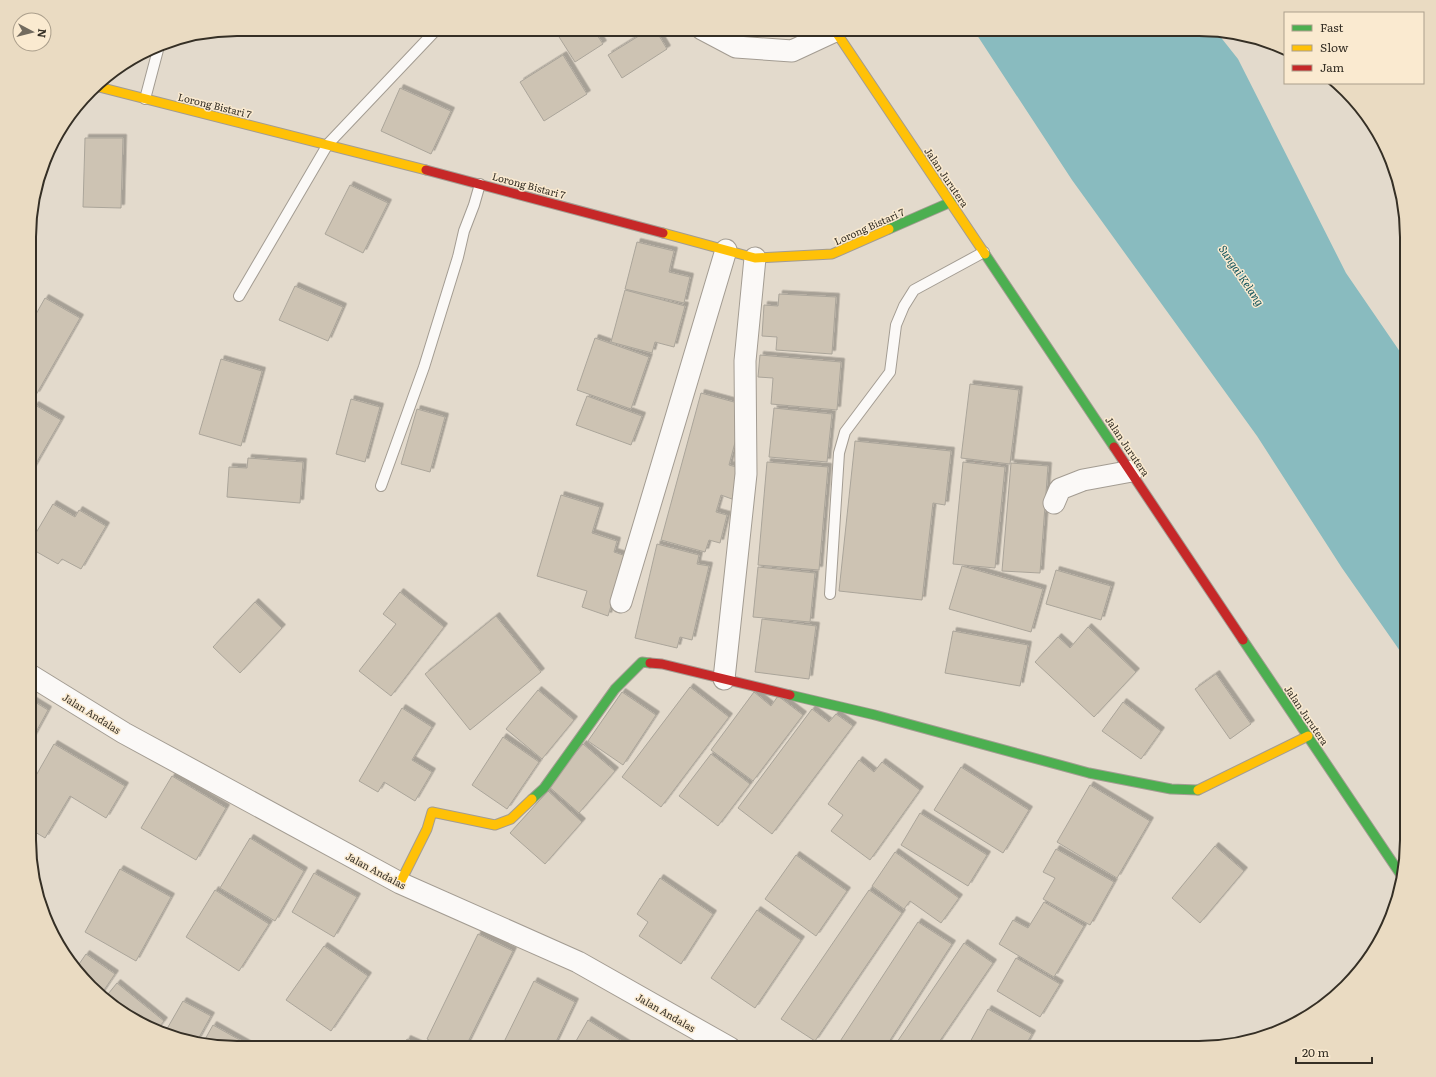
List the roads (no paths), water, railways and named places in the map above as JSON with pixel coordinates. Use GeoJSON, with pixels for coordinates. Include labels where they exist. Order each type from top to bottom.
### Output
{"type":"FeatureCollection","features":[{"type":"Feature","properties":{"kind":"street"},"geometry":{"type":"LineString","coordinates":[[715,36],[736,47],[792,51],[823,36]]}},
{"type":"Feature","properties":{"kind":"street","name":"Jalan Jurutera"},"geometry":{"type":"LineString","coordinates":[[839,36],[1398,869]]}},
{"type":"Feature","properties":{"kind":"street","name":"Lorong Bistari 7"},"geometry":{"type":"LineString","coordinates":[[102,88],[328,144],[754,258],[832,254],[951,202]]}},
{"type":"Feature","properties":{"kind":"street"},"geometry":{"type":"LineString","coordinates":[[621,602],[726,250]]}},
{"type":"Feature","properties":{"kind":"street"},"geometry":{"type":"LineString","coordinates":[[724,679],[746,474],[745,361],[754,258]]}},
{"type":"Feature","properties":{"kind":"street"},"geometry":{"type":"LineString","coordinates":[[1054,503],[1060,489],[1083,480],[1132,471]]}},
{"type":"Feature","properties":{"kind":"street"},"geometry":{"type":"LineString","coordinates":[[400,883],[426,829],[432,812],[495,825],[511,819],[544,788],[615,689],[642,662],[662,664],[875,715],[1089,773],[1171,789],[1197,790],[1308,736]]}},
{"type":"Feature","properties":{"kind":"street","name":"Jalan Andalas"},"geometry":{"type":"LineString","coordinates":[[36,679],[124,733],[400,883],[578,962],[718,1041]]}},
{"type":"Feature","properties":{"kind":"lane"},"geometry":{"type":"LineString","coordinates":[[239,296],[328,144],[430,36]]}},
{"type":"Feature","properties":{"kind":"lane"},"geometry":{"type":"LineString","coordinates":[[146,99],[157,52]]}},
{"type":"Feature","properties":{"kind":"lane"},"geometry":{"type":"LineString","coordinates":[[381,486],[424,368],[458,257],[464,231],[480,184]]}},
{"type":"Feature","properties":{"kind":"lane"},"geometry":{"type":"LineString","coordinates":[[830,594],[839,453],[845,432],[890,372],[896,325],[904,306],[914,290],[984,252]]}},
{"type":"Feature","properties":{"kind":"water","name":"Sungai Kelang"},"geometry":{"type":"Polygon","coordinates":[[[978,36],[1212,36],[1221,37],[1238,59],[1346,273],[1400,352],[1400,651],[1342,568],[1257,436],[1072,180],[978,36]]]}}]}
